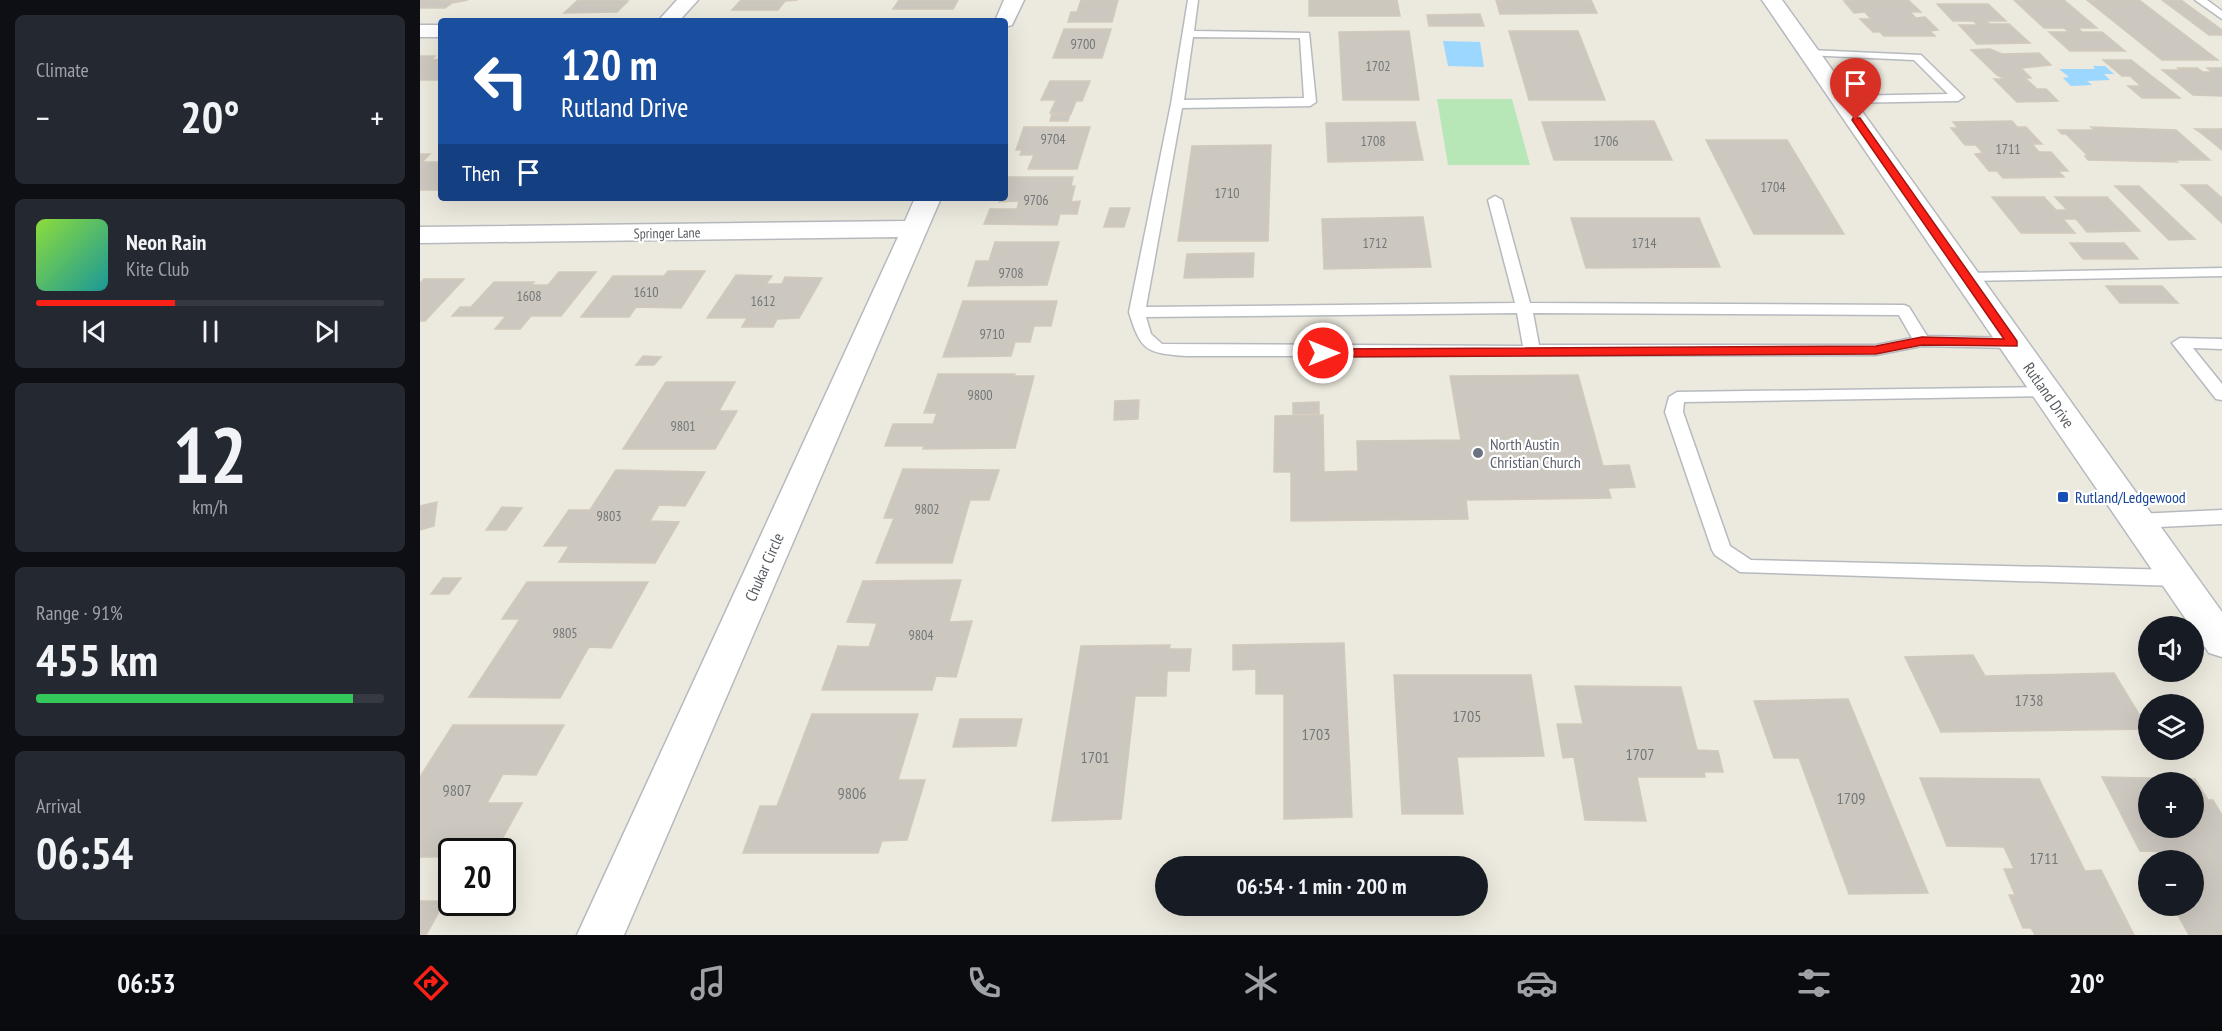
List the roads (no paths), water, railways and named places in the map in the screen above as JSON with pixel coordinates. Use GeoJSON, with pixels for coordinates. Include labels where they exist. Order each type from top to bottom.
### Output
{"type":"FeatureCollection","features":[{"type":"Feature","properties":{"kind":"street"},"geometry":{"type":"LineString","coordinates":[[671,18],[688,0]]}},
{"type":"Feature","properties":{"kind":"street"},"geometry":{"type":"LineString","coordinates":[[1006,18],[1014,0]]}},
{"type":"Feature","properties":{"kind":"street","name":"Rutland Drive"},"geometry":{"type":"LineString","coordinates":[[1772,0],[2222,642]]}},
{"type":"Feature","properties":{"kind":"street"},"geometry":{"type":"LineString","coordinates":[[420,32],[438,31]]}},
{"type":"Feature","properties":{"kind":"street","name":"Springer Lane"},"geometry":{"type":"LineString","coordinates":[[420,235],[921,214]]}},
{"type":"Feature","properties":{"kind":"street","name":"Chukar Circle"},"geometry":{"type":"LineString","coordinates":[[600,935],[921,214]]}},
{"type":"Feature","properties":{"kind":"lane"},"geometry":{"type":"LineString","coordinates":[[1193,0],[1177,104],[1137,312],[1144,336],[1158,350],[1300,353],[1876,350],[1922,341],[2013,343]]}},
{"type":"Feature","properties":{"kind":"lane"},"geometry":{"type":"LineString","coordinates":[[2202,0],[2200,0],[2222,16]]}},
{"type":"Feature","properties":{"kind":"lane"},"geometry":{"type":"LineString","coordinates":[[1177,104],[1310,102],[1305,35],[1186,34]]}},
{"type":"Feature","properties":{"kind":"lane"},"geometry":{"type":"LineString","coordinates":[[1809,53],[1917,57],[1958,97],[1843,100]]}},
{"type":"Feature","properties":{"kind":"lane"},"geometry":{"type":"LineString","coordinates":[[1495,200],[1533,351]]}},
{"type":"Feature","properties":{"kind":"lane"},"geometry":{"type":"LineString","coordinates":[[1966,276],[2222,272]]}},
{"type":"Feature","properties":{"kind":"lane"},"geometry":{"type":"LineString","coordinates":[[1137,312],[1524,308],[1904,310],[1922,341]]}},
{"type":"Feature","properties":{"kind":"lane"},"geometry":{"type":"LineString","coordinates":[[2222,344],[2180,343],[2222,395]]}},
{"type":"Feature","properties":{"kind":"lane"},"geometry":{"type":"LineString","coordinates":[[2047,392],[1677,398],[1674,412],[1722,550],[1747,567],[2177,578]]}},
{"type":"Feature","properties":{"kind":"lane"},"geometry":{"type":"LineString","coordinates":[[2138,521],[2222,517]]}},
{"type":"Feature","properties":{"kind":"water"},"geometry":{"type":"Polygon","coordinates":[[[1443,41],[1480,42],[1484,67],[1448,66],[1443,41]]]}},
{"type":"Feature","properties":{"kind":"water"},"geometry":{"type":"Polygon","coordinates":[[[2093,66],[2105,66],[2114,74],[2104,74],[2110,80],[2087,81],[2092,85],[2071,86],[2063,78],[2069,77],[2059,69],[2095,69],[2093,66]]]}},
{"type":"Feature","properties":{"kind":"place","name":"North Austin Christian Church"},"geometry":{"type":"Point","coordinates":[1478,453]}},
{"type":"Feature","properties":{"kind":"place","name":"Rutland/Ledgewood"},"geometry":{"type":"Point","coordinates":[2063,497]}}]}
